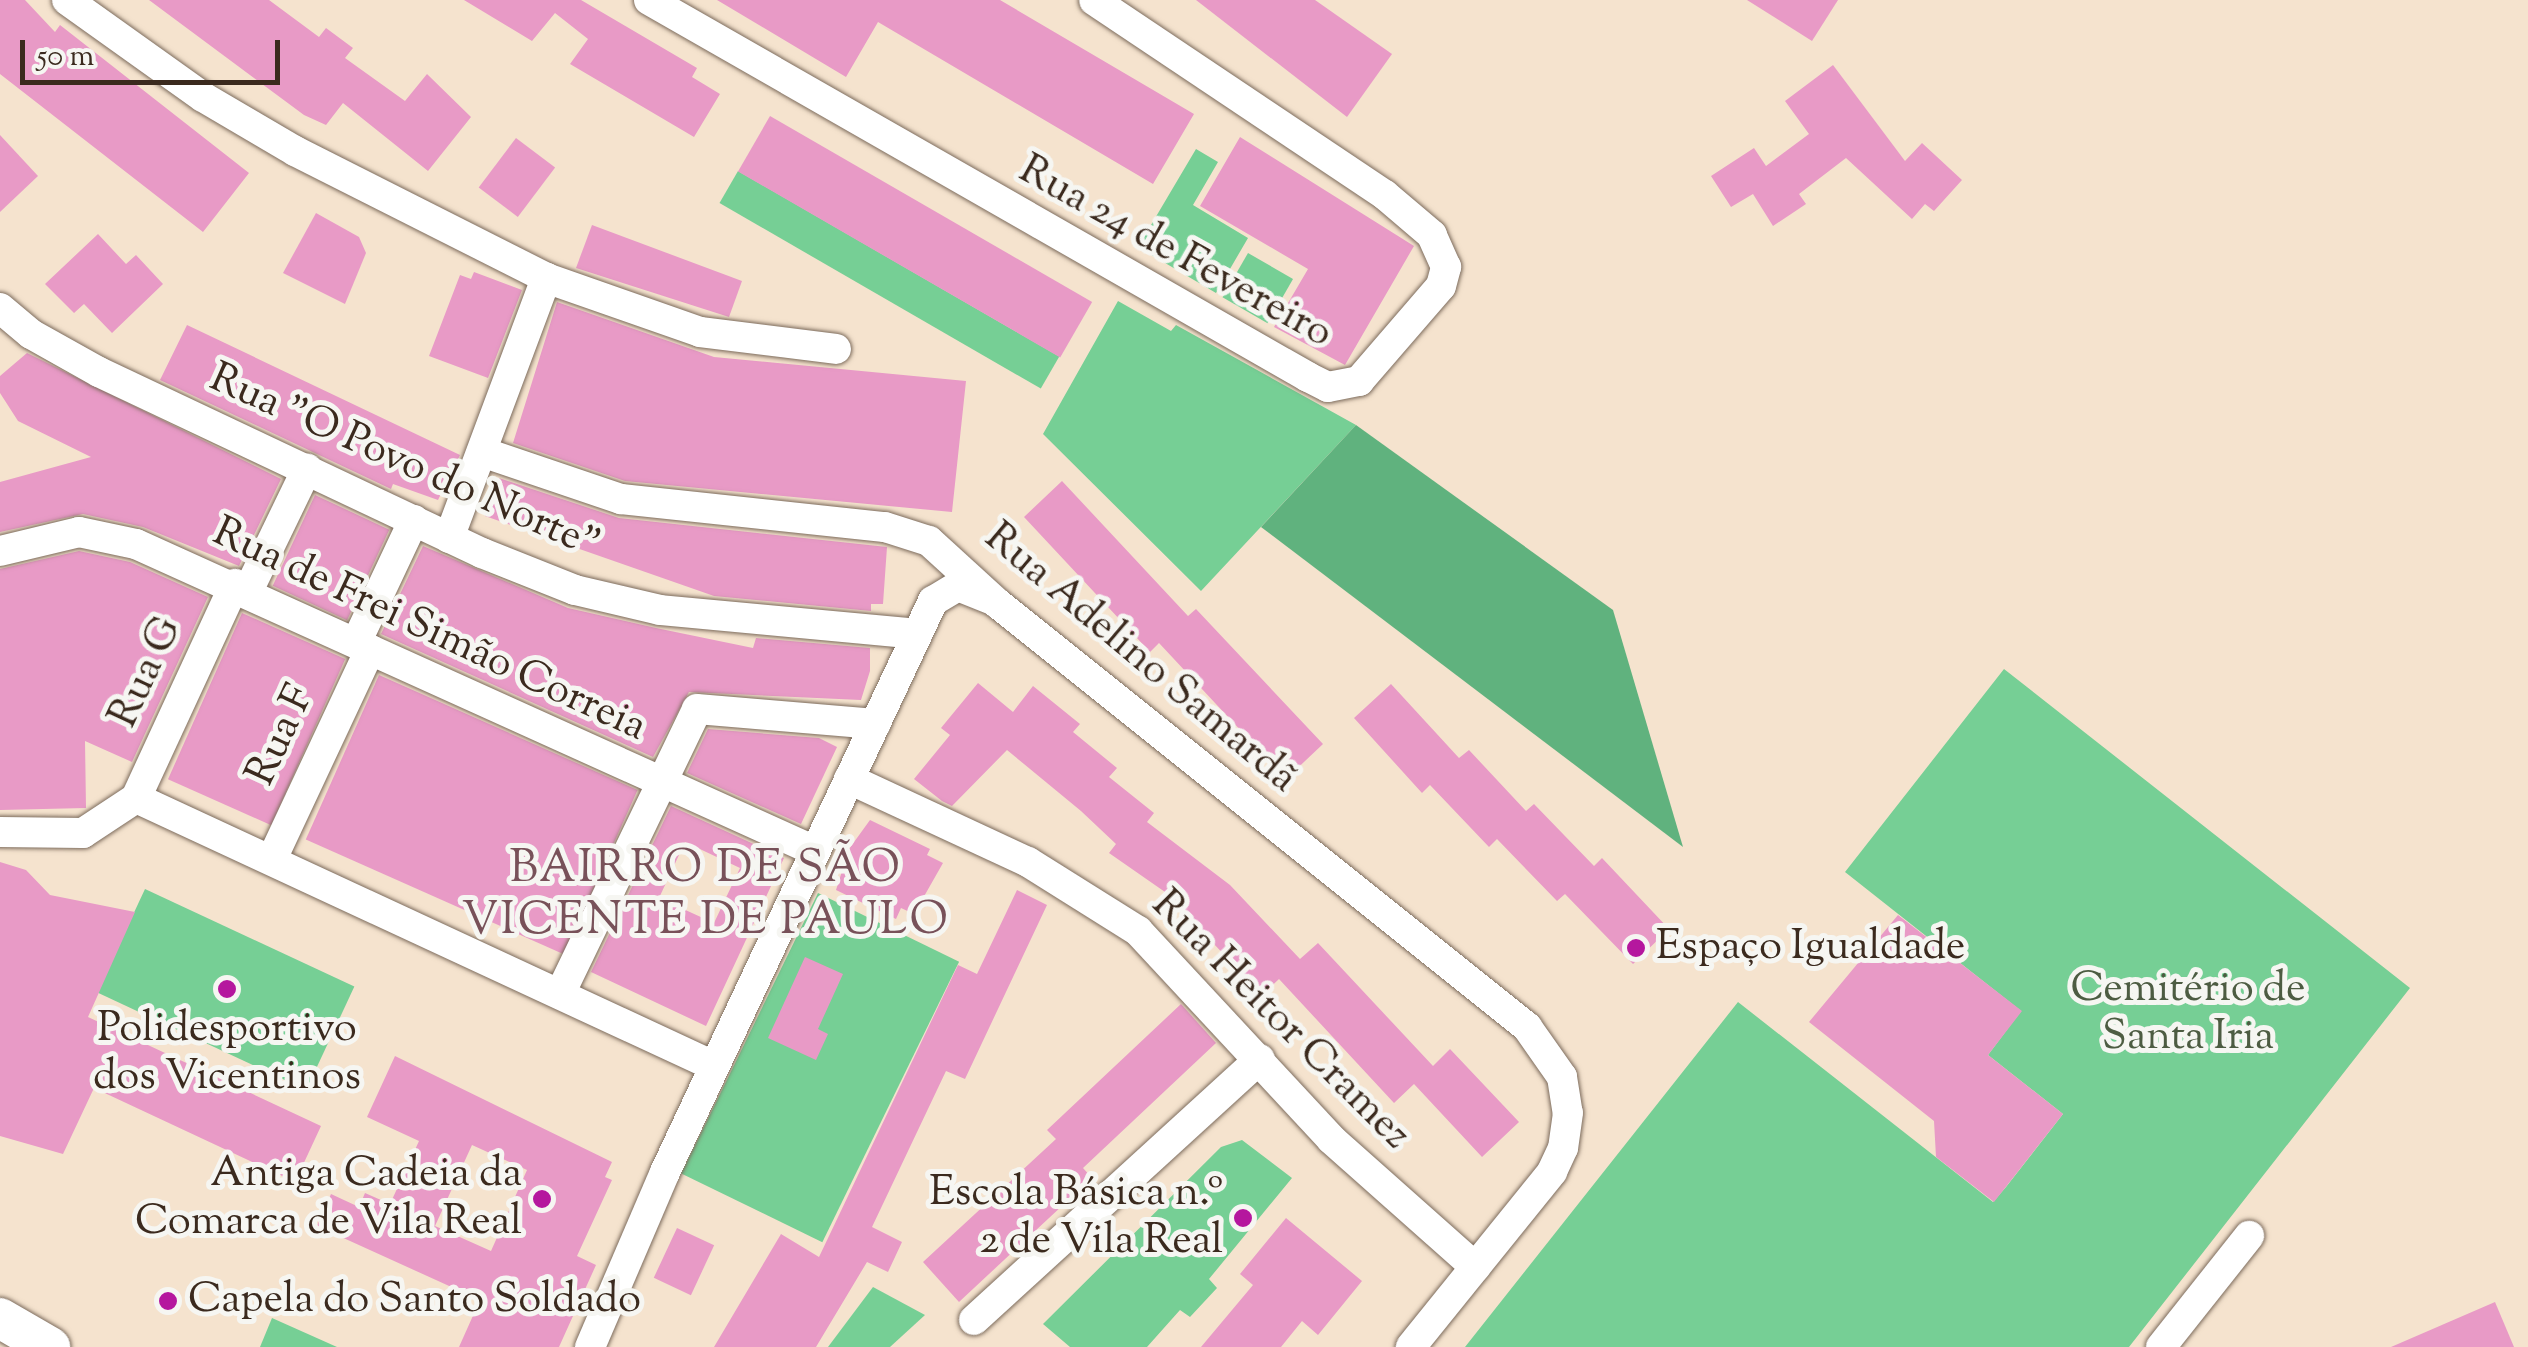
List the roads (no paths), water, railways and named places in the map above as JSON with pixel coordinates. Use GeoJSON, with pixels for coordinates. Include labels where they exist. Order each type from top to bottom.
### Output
{"type":"FeatureCollection","features":[{"type":"Feature","properties":{"kind":"main road"},"geometry":{"type":"LineString","coordinates":[[0,1318],[50,1347]]}},
{"type":"Feature","properties":{"kind":"main road"},"geometry":{"type":"LineString","coordinates":[[0,1343],[6,1347]]}},
{"type":"Feature","properties":{"kind":"street"},"geometry":{"type":"LineString","coordinates":[[68,0],[203,97],[295,151],[546,278],[700,332],[836,349]]}},
{"type":"Feature","properties":{"kind":"street","name":"Rua 24 de Fevereiro"},"geometry":{"type":"LineString","coordinates":[[649,0],[1308,378],[1328,387],[1359,381],[1440,286],[1446,267],[1432,235],[1386,195],[1094,0]]}},
{"type":"Feature","properties":{"kind":"street"},"geometry":{"type":"LineString","coordinates":[[449,538],[485,454],[546,278]]}},
{"type":"Feature","properties":{"kind":"street","name":"Rua \"O Povo do Norte\""},"geometry":{"type":"LineString","coordinates":[[0,308],[87,366],[449,538],[574,590],[660,610],[917,634]]}},
{"type":"Feature","properties":{"kind":"street","name":"Rua Adelino Samardã"},"geometry":{"type":"LineString","coordinates":[[485,454],[640,502],[902,530],[956,560],[997,604],[1527,1027],[1556,1066],[1567,1100],[1565,1138],[1552,1172],[1475,1267]]}},
{"type":"Feature","properties":{"kind":"street","name":"Rua G"},"geometry":{"type":"LineString","coordinates":[[136,798],[306,469]]}},
{"type":"Feature","properties":{"kind":"street","name":"Rua F"},"geometry":{"type":"LineString","coordinates":[[272,859],[414,520]]}},
{"type":"Feature","properties":{"kind":"street","name":"Rua de Frei Simão Correia"},"geometry":{"type":"LineString","coordinates":[[0,551],[52,534],[106,535],[242,588],[659,785],[815,851]]}},
{"type":"Feature","properties":{"kind":"street"},"geometry":{"type":"LineString","coordinates":[[590,1347],[714,1066],[933,601],[950,587],[973,588],[997,604]]}},
{"type":"Feature","properties":{"kind":"street"},"geometry":{"type":"LineString","coordinates":[[560,994],[697,709],[875,724]]}},
{"type":"Feature","properties":{"kind":"street","name":"Rua Heitor Cramez"},"geometry":{"type":"LineString","coordinates":[[849,779],[1060,879],[1138,931],[1180,971],[1331,1139],[1475,1267]]}},
{"type":"Feature","properties":{"kind":"street"},"geometry":{"type":"LineString","coordinates":[[0,832],[82,833],[136,798],[714,1066]]}},
{"type":"Feature","properties":{"kind":"street"},"geometry":{"type":"LineString","coordinates":[[974,1320],[1260,1059]]}},
{"type":"Feature","properties":{"kind":"street"},"geometry":{"type":"LineString","coordinates":[[2162,1347],[2249,1236]]}},
{"type":"Feature","properties":{"kind":"street"},"geometry":{"type":"LineString","coordinates":[[1411,1347],[1475,1267]]}},
{"type":"Feature","properties":{"kind":"place","name":"Espaço Igualdade"},"geometry":{"type":"Point","coordinates":[1636,948]}},
{"type":"Feature","properties":{"kind":"place","name":"Polidesportivo dos Vicentinos"},"geometry":{"type":"Point","coordinates":[227,989]}},
{"type":"Feature","properties":{"kind":"place","name":"Antiga Cadeia da Comarca de Vila Real"},"geometry":{"type":"Point","coordinates":[542,1199]}},
{"type":"Feature","properties":{"kind":"place","name":"Escola Básica n.º 2 de Vila Real"},"geometry":{"type":"Point","coordinates":[1243,1218]}},
{"type":"Feature","properties":{"kind":"place","name":"Capela do Santo Soldado"},"geometry":{"type":"Point","coordinates":[168,1301]}},
{"type":"Feature","properties":{"kind":"district","name":"BAIRRO DE SÃO VICENTE DE PAULO"},"geometry":{"type":"Point","coordinates":[706,897]}},
{"type":"Feature","properties":{"kind":"park label","name":"Cemitério de Santa Iria"},"geometry":{"type":"Point","coordinates":[2188,1014]}}]}
